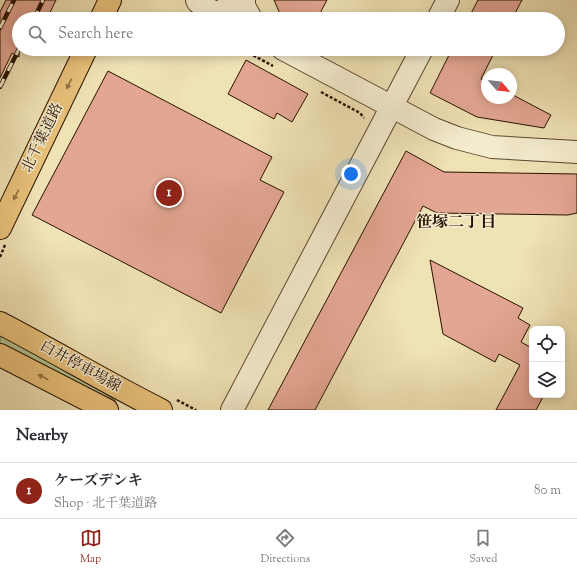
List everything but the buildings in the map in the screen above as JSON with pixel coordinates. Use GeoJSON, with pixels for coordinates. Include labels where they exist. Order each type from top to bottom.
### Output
{"type":"FeatureCollection","features":[{"type":"Feature","properties":{"kind":"main road"},"geometry":{"type":"LineString","coordinates":[[104,12],[110,0]]}},
{"type":"Feature","properties":{"kind":"main road","name":"北千葉道路"},"geometry":{"type":"LineString","coordinates":[[0,228],[83,56]]}},
{"type":"Feature","properties":{"kind":"main road","name":"白井停車場線"},"geometry":{"type":"LineString","coordinates":[[0,323],[125,392],[161,410]]}},
{"type":"Feature","properties":{"kind":"main road","name":"白井停車場線"},"geometry":{"type":"LineString","coordinates":[[0,355],[108,410]]}},
{"type":"Feature","properties":{"kind":"street"},"geometry":{"type":"LineString","coordinates":[[197,0],[213,12]]}},
{"type":"Feature","properties":{"kind":"street"},"geometry":{"type":"LineString","coordinates":[[226,12],[239,0]]}},
{"type":"Feature","properties":{"kind":"street"},"geometry":{"type":"LineString","coordinates":[[244,0],[244,6],[247,12]]}},
{"type":"Feature","properties":{"kind":"street"},"geometry":{"type":"LineString","coordinates":[[442,12],[448,0]]}},
{"type":"Feature","properties":{"kind":"street"},"geometry":{"type":"LineString","coordinates":[[297,56],[434,129],[457,138],[492,148],[577,152]]}},
{"type":"Feature","properties":{"kind":"street"},"geometry":{"type":"LineString","coordinates":[[232,410],[418,56]]}},
{"type":"Feature","properties":{"kind":"green space"},"geometry":{"type":"Polygon","coordinates":[[[0,331],[46,354],[116,401],[115,403],[0,344],[0,331]]]}},
{"type":"Feature","properties":{"kind":"railway"},"geometry":{"type":"LineString","coordinates":[[0,28],[14,0]]}},
{"type":"Feature","properties":{"kind":"railway"},"geometry":{"type":"LineString","coordinates":[[37,12],[43,0]]}},
{"type":"Feature","properties":{"kind":"railway"},"geometry":{"type":"LineString","coordinates":[[0,87],[16,56]]}},
{"type":"Feature","properties":{"kind":"place","name":"ケーズデンキ"},"geometry":{"type":"Point","coordinates":[169,193]}},
{"type":"Feature","properties":{"kind":"district","name":"笹塚二丁目"},"geometry":{"type":"Point","coordinates":[456,223]}}]}
